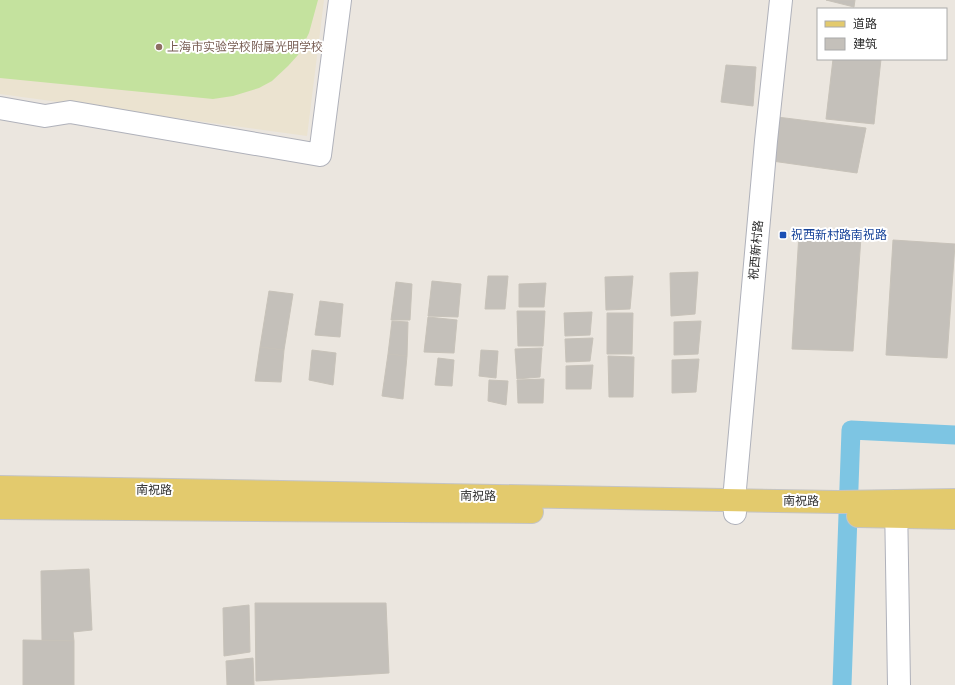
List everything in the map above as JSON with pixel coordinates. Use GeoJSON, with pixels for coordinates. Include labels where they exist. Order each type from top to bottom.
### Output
{"type":"FeatureCollection","features":[{"type":"Feature","properties":{"kind":"main road","name":"南祝路"},"geometry":{"type":"LineString","coordinates":[[0,487],[735,507],[838,509],[873,508],[896,509],[955,518]]}},
{"type":"Feature","properties":{"kind":"main road","name":"南祝路"},"geometry":{"type":"LineString","coordinates":[[896,509],[955,500]]}},
{"type":"Feature","properties":{"kind":"main road","name":"南祝路"},"geometry":{"type":"LineString","coordinates":[[0,508],[735,507]]}},
{"type":"Feature","properties":{"kind":"street"},"geometry":{"type":"LineString","coordinates":[[0,108],[44,116],[70,112],[320,155],[340,0]]}},
{"type":"Feature","properties":{"kind":"street","name":"祝西新村路"},"geometry":{"type":"LineString","coordinates":[[735,507],[766,141],[781,0]]}},
{"type":"Feature","properties":{"kind":"street"},"geometry":{"type":"LineString","coordinates":[[896,509],[899,685]]}},
{"type":"Feature","properties":{"kind":"shaded area","name":"上海市实验学校附属光明学校"},"geometry":{"type":"Polygon","coordinates":[[[0,0],[324,0],[307,136],[0,94],[0,0]]]}},
{"type":"Feature","properties":{"kind":"green space","name":"上海市实验学校附属光明学校"},"geometry":{"type":"Polygon","coordinates":[[[0,0],[318,0],[309,33],[298,55],[288,66],[272,81],[259,88],[233,96],[213,99],[0,78],[0,0]]]}},
{"type":"Feature","properties":{"kind":"building"},"geometry":{"type":"Polygon","coordinates":[[[826,0],[855,0],[854,7],[826,0]]]}},
{"type":"Feature","properties":{"kind":"building"},"geometry":{"type":"Polygon","coordinates":[[[833,60],[881,60],[874,124],[826,119],[833,60]]]}},
{"type":"Feature","properties":{"kind":"building"},"geometry":{"type":"Polygon","coordinates":[[[726,65],[756,67],[753,106],[721,102],[726,65]]]}},
{"type":"Feature","properties":{"kind":"building"},"geometry":{"type":"Polygon","coordinates":[[[777,117],[866,128],[857,173],[772,161],[777,117]]]}},
{"type":"Feature","properties":{"kind":"building"},"geometry":{"type":"Polygon","coordinates":[[[799,233],[861,237],[853,351],[792,349],[799,233]]]}},
{"type":"Feature","properties":{"kind":"building"},"geometry":{"type":"Polygon","coordinates":[[[893,240],[955,244],[947,358],[886,355],[893,240]]]}},
{"type":"Feature","properties":{"kind":"building"},"geometry":{"type":"Polygon","coordinates":[[[698,272],[695,314],[671,316],[670,273],[698,272]]]}},
{"type":"Feature","properties":{"kind":"building"},"geometry":{"type":"Polygon","coordinates":[[[488,276],[508,276],[505,309],[485,309],[488,276]]]}},
{"type":"Feature","properties":{"kind":"building"},"geometry":{"type":"Polygon","coordinates":[[[633,276],[630,309],[606,310],[605,277],[633,276]]]}},
{"type":"Feature","properties":{"kind":"building"},"geometry":{"type":"Polygon","coordinates":[[[432,281],[461,284],[458,317],[428,316],[432,281]]]}},
{"type":"Feature","properties":{"kind":"building"},"geometry":{"type":"Polygon","coordinates":[[[396,282],[412,284],[410,320],[391,320],[396,282]]]}},
{"type":"Feature","properties":{"kind":"building"},"geometry":{"type":"Polygon","coordinates":[[[546,283],[544,307],[519,307],[519,284],[546,283]]]}},
{"type":"Feature","properties":{"kind":"building"},"geometry":{"type":"Polygon","coordinates":[[[269,291],[293,294],[284,350],[260,347],[269,291]]]}},
{"type":"Feature","properties":{"kind":"building"},"geometry":{"type":"Polygon","coordinates":[[[320,301],[343,304],[340,337],[315,335],[320,301]]]}},
{"type":"Feature","properties":{"kind":"building"},"geometry":{"type":"Polygon","coordinates":[[[517,311],[545,311],[543,346],[518,346],[517,311]]]}},
{"type":"Feature","properties":{"kind":"building"},"geometry":{"type":"Polygon","coordinates":[[[592,312],[590,335],[565,336],[564,313],[592,312]]]}},
{"type":"Feature","properties":{"kind":"building"},"geometry":{"type":"Polygon","coordinates":[[[607,313],[633,313],[632,354],[607,354],[607,313]]]}},
{"type":"Feature","properties":{"kind":"building"},"geometry":{"type":"Polygon","coordinates":[[[428,317],[457,320],[454,353],[424,352],[428,317]]]}},
{"type":"Feature","properties":{"kind":"building"},"geometry":{"type":"Polygon","coordinates":[[[392,321],[408,322],[407,356],[388,354],[392,321]]]}},
{"type":"Feature","properties":{"kind":"building"},"geometry":{"type":"Polygon","coordinates":[[[701,321],[698,354],[674,355],[674,322],[701,321]]]}},
{"type":"Feature","properties":{"kind":"building"},"geometry":{"type":"Polygon","coordinates":[[[593,338],[590,361],[566,362],[565,339],[593,338]]]}},
{"type":"Feature","properties":{"kind":"building"},"geometry":{"type":"Polygon","coordinates":[[[260,347],[284,350],[281,382],[255,381],[260,347]]]}},
{"type":"Feature","properties":{"kind":"building"},"geometry":{"type":"Polygon","coordinates":[[[542,348],[540,377],[517,379],[515,349],[542,348]]]}},
{"type":"Feature","properties":{"kind":"building"},"geometry":{"type":"Polygon","coordinates":[[[312,350],[336,353],[333,385],[309,380],[312,350]]]}},
{"type":"Feature","properties":{"kind":"building"},"geometry":{"type":"Polygon","coordinates":[[[481,350],[498,351],[496,378],[479,376],[481,350]]]}},
{"type":"Feature","properties":{"kind":"building"},"geometry":{"type":"Polygon","coordinates":[[[388,354],[407,356],[403,399],[382,396],[388,354]]]}},
{"type":"Feature","properties":{"kind":"building"},"geometry":{"type":"Polygon","coordinates":[[[608,356],[634,357],[633,397],[609,397],[608,356]]]}},
{"type":"Feature","properties":{"kind":"building"},"geometry":{"type":"Polygon","coordinates":[[[438,358],[454,360],[452,386],[435,385],[438,358]]]}},
{"type":"Feature","properties":{"kind":"building"},"geometry":{"type":"Polygon","coordinates":[[[699,359],[696,392],[672,393],[672,360],[699,359]]]}},
{"type":"Feature","properties":{"kind":"building"},"geometry":{"type":"Polygon","coordinates":[[[593,365],[591,389],[566,389],[566,366],[593,365]]]}},
{"type":"Feature","properties":{"kind":"building"},"geometry":{"type":"Polygon","coordinates":[[[544,379],[543,403],[518,403],[517,380],[544,379]]]}},
{"type":"Feature","properties":{"kind":"building"},"geometry":{"type":"Polygon","coordinates":[[[489,380],[508,381],[506,405],[488,401],[489,380]]]}},
{"type":"Feature","properties":{"kind":"building"},"geometry":{"type":"Polygon","coordinates":[[[89,569],[92,630],[73,632],[74,641],[42,640],[41,571],[89,569]]]}},
{"type":"Feature","properties":{"kind":"building"},"geometry":{"type":"Polygon","coordinates":[[[255,603],[386,603],[389,673],[256,681],[255,603]]]}},
{"type":"Feature","properties":{"kind":"building"},"geometry":{"type":"Polygon","coordinates":[[[249,605],[250,652],[224,656],[223,608],[249,605]]]}},
{"type":"Feature","properties":{"kind":"building"},"geometry":{"type":"Polygon","coordinates":[[[23,640],[74,641],[74,685],[23,685],[23,640]]]}},
{"type":"Feature","properties":{"kind":"building"},"geometry":{"type":"Polygon","coordinates":[[[253,658],[254,685],[227,685],[226,661],[253,658]]]}},
{"type":"Feature","properties":{"kind":"waterway"},"geometry":{"type":"LineString","coordinates":[[842,685],[851,430],[955,435]]}},
{"type":"Feature","properties":{"kind":"place","name":"上海市实验学校附属光明学校"},"geometry":{"type":"Point","coordinates":[159,47]}},
{"type":"Feature","properties":{"kind":"place","name":"祝西新村路南祝路"},"geometry":{"type":"Point","coordinates":[783,235]}}]}
